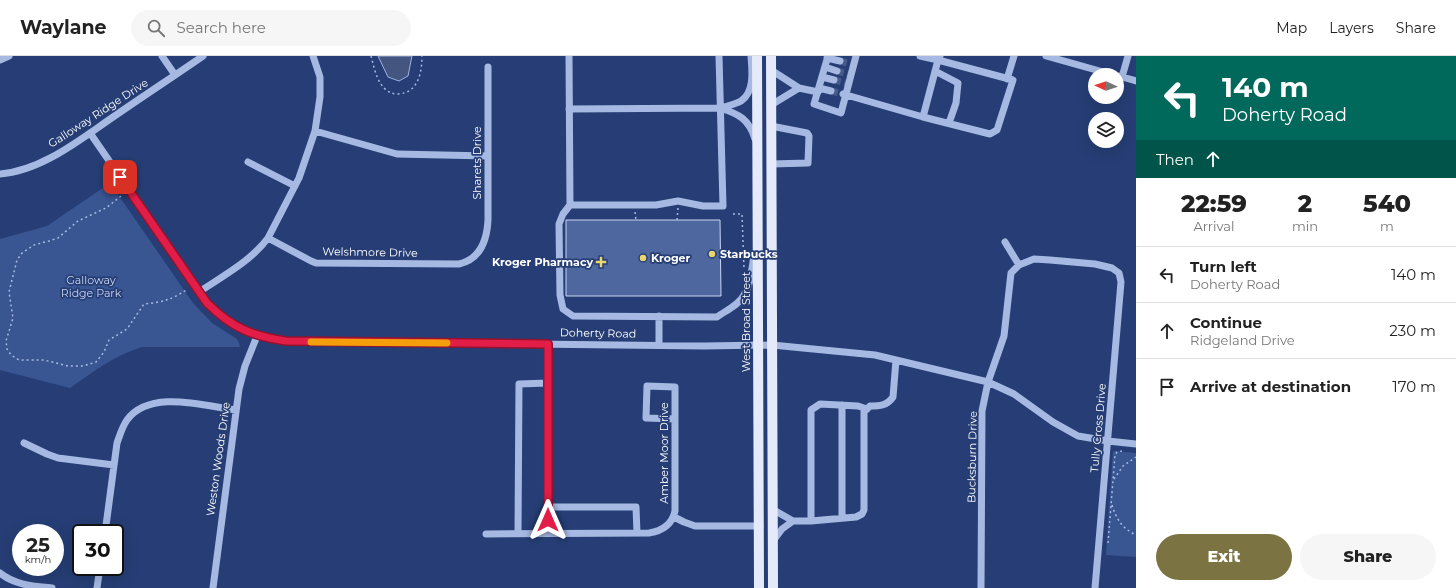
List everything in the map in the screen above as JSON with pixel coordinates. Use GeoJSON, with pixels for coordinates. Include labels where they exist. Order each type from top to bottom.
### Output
{"type":"FeatureCollection","features":[{"type":"Feature","properties":{"kind":"main road","name":"West Broad Street"},"geometry":{"type":"LineString","coordinates":[[757,56],[760,526],[759,588]]}},
{"type":"Feature","properties":{"kind":"main road"},"geometry":{"type":"LineString","coordinates":[[771,56],[773,588]]}},
{"type":"Feature","properties":{"kind":"street"},"geometry":{"type":"LineString","coordinates":[[0,60],[9,56]]}},
{"type":"Feature","properties":{"kind":"street"},"geometry":{"type":"LineString","coordinates":[[162,56],[175,75]]}},
{"type":"Feature","properties":{"kind":"street","name":"Galloway Ridge Drive"},"geometry":{"type":"LineString","coordinates":[[0,174],[30,168],[57,154],[203,56]]}},
{"type":"Feature","properties":{"kind":"street"},"geometry":{"type":"LineString","coordinates":[[199,292],[254,253],[268,238],[295,186],[304,167],[315,131],[320,97],[320,77],[313,56]]}},
{"type":"Feature","properties":{"kind":"street"},"geometry":{"type":"LineString","coordinates":[[569,56],[570,205],[563,214],[559,224],[560,295],[563,309],[573,316],[716,317],[736,305],[744,296],[751,275],[758,230]]}},
{"type":"Feature","properties":{"kind":"street"},"geometry":{"type":"LineString","coordinates":[[570,205],[646,205],[678,201],[703,206],[723,206],[719,56]]}},
{"type":"Feature","properties":{"kind":"street"},"geometry":{"type":"LineString","coordinates":[[569,109],[720,108],[742,100],[748,94],[752,80],[751,56]]}},
{"type":"Feature","properties":{"kind":"street"},"geometry":{"type":"LineString","coordinates":[[840,61],[827,57],[814,104],[842,113],[850,74],[856,56]]}},
{"type":"Feature","properties":{"kind":"street"},"geometry":{"type":"LineString","coordinates":[[845,95],[990,134],[997,130],[1013,80],[939,58],[920,56]]}},
{"type":"Feature","properties":{"kind":"street"},"geometry":{"type":"LineString","coordinates":[[1007,79],[1014,56]]}},
{"type":"Feature","properties":{"kind":"street"},"geometry":{"type":"LineString","coordinates":[[1046,56],[1089,68]]}},
{"type":"Feature","properties":{"kind":"street"},"geometry":{"type":"LineString","coordinates":[[1122,68],[1128,56]]}},
{"type":"Feature","properties":{"kind":"street"},"geometry":{"type":"LineString","coordinates":[[923,117],[939,58]]}},
{"type":"Feature","properties":{"kind":"street","name":"Sharets Drive"},"geometry":{"type":"LineString","coordinates":[[476,256],[483,247],[488,231],[488,67]]}},
{"type":"Feature","properties":{"kind":"street"},"geometry":{"type":"LineString","coordinates":[[824,67],[837,71]]}},
{"type":"Feature","properties":{"kind":"street"},"geometry":{"type":"LineString","coordinates":[[771,70],[799,88],[831,91]]}},
{"type":"Feature","properties":{"kind":"street"},"geometry":{"type":"LineString","coordinates":[[935,71],[958,82],[956,103],[949,123]]}},
{"type":"Feature","properties":{"kind":"street"},"geometry":{"type":"LineString","coordinates":[[822,77],[834,80]]}},
{"type":"Feature","properties":{"kind":"street"},"geometry":{"type":"LineString","coordinates":[[1124,78],[1136,81]]}},
{"type":"Feature","properties":{"kind":"street"},"geometry":{"type":"LineString","coordinates":[[771,106],[799,88]]}},
{"type":"Feature","properties":{"kind":"street"},"geometry":{"type":"LineString","coordinates":[[720,108],[741,116],[752,129],[758,149]]}},
{"type":"Feature","properties":{"kind":"street"},"geometry":{"type":"LineString","coordinates":[[771,126],[806,133],[809,142],[808,163],[771,164]]}},
{"type":"Feature","properties":{"kind":"street"},"geometry":{"type":"LineString","coordinates":[[315,131],[397,154],[488,156]]}},
{"type":"Feature","properties":{"kind":"street","name":"Doherty Road"},"geometry":{"type":"LineString","coordinates":[[90,133],[207,303],[224,319],[257,336],[286,341],[659,345],[758,344],[875,355],[988,382],[1014,394],[1065,430],[1078,436],[1136,444]]}},
{"type":"Feature","properties":{"kind":"street"},"geometry":{"type":"LineString","coordinates":[[248,162],[295,186]]}},
{"type":"Feature","properties":{"kind":"street","name":"Welshmore Drive"},"geometry":{"type":"LineString","coordinates":[[268,238],[316,263],[459,264],[464,263],[476,256]]}},
{"type":"Feature","properties":{"kind":"street"},"geometry":{"type":"LineString","coordinates":[[1005,242],[1019,265]]}},
{"type":"Feature","properties":{"kind":"street","name":"Tully Cross Drive"},"geometry":{"type":"LineString","coordinates":[[1019,265],[1034,259],[1050,260],[1095,264],[1112,268],[1119,273],[1121,282],[1095,588]]}},
{"type":"Feature","properties":{"kind":"street","name":"Bucksburn Drive"},"geometry":{"type":"LineString","coordinates":[[981,588],[982,410],[988,382],[1004,336],[1011,273],[1019,265]]}},
{"type":"Feature","properties":{"kind":"street"},"geometry":{"type":"LineString","coordinates":[[659,316],[659,345]]}},
{"type":"Feature","properties":{"kind":"street","name":"Weston Woods Drive"},"geometry":{"type":"LineString","coordinates":[[213,588],[239,389],[245,366],[257,336]]}},
{"type":"Feature","properties":{"kind":"street"},"geometry":{"type":"LineString","coordinates":[[548,344],[548,533]]}},
{"type":"Feature","properties":{"kind":"street"},"geometry":{"type":"LineString","coordinates":[[772,508],[794,521],[856,517],[862,514],[864,510],[864,412],[870,406],[881,406],[890,402],[893,397],[896,360]]}},
{"type":"Feature","properties":{"kind":"street"},"geometry":{"type":"LineString","coordinates":[[518,533],[519,384],[548,384]]}},
{"type":"Feature","properties":{"kind":"street","name":"Amber Moor Drive"},"geometry":{"type":"LineString","coordinates":[[486,534],[637,533],[659,531],[669,524],[674,517],[675,418],[675,387],[647,386],[646,418],[675,418]]}},
{"type":"Feature","properties":{"kind":"street"},"geometry":{"type":"LineString","coordinates":[[106,524],[117,443],[127,420],[136,412],[147,405],[172,401],[236,410]]}},
{"type":"Feature","properties":{"kind":"street"},"geometry":{"type":"LineString","coordinates":[[811,521],[811,410],[820,404],[858,406],[867,409]]}},
{"type":"Feature","properties":{"kind":"street"},"geometry":{"type":"LineString","coordinates":[[842,406],[842,518]]}},
{"type":"Feature","properties":{"kind":"street"},"geometry":{"type":"LineString","coordinates":[[24,443],[58,458],[114,466]]}},
{"type":"Feature","properties":{"kind":"street"},"geometry":{"type":"LineString","coordinates":[[548,507],[636,507],[637,533]]}},
{"type":"Feature","properties":{"kind":"street"},"geometry":{"type":"LineString","coordinates":[[674,517],[695,526],[760,526]]}},
{"type":"Feature","properties":{"kind":"street"},"geometry":{"type":"LineString","coordinates":[[772,542],[782,529],[794,521]]}},
{"type":"Feature","properties":{"kind":"street"},"geometry":{"type":"LineString","coordinates":[[0,573],[6,578],[16,582],[52,588]]}},
{"type":"Feature","properties":{"kind":"street"},"geometry":{"type":"LineString","coordinates":[[97,588],[99,576]]}},
{"type":"Feature","properties":{"kind":"path"},"geometry":{"type":"LineString","coordinates":[[372,56],[379,81],[390,93],[396,94],[409,91],[415,85],[420,76],[422,56]]}},
{"type":"Feature","properties":{"kind":"path"},"geometry":{"type":"LineString","coordinates":[[121,196],[106,208],[78,221],[58,238],[34,245],[22,253],[17,260],[9,292],[13,318],[6,341],[7,349],[11,356],[19,360],[44,360],[68,366],[83,366],[96,362],[104,352],[109,340],[127,329],[134,316],[144,304],[165,301],[177,296],[194,285]]}},
{"type":"Feature","properties":{"kind":"path"},"geometry":{"type":"LineString","coordinates":[[677,220],[678,201]]}},
{"type":"Feature","properties":{"kind":"path"},"geometry":{"type":"LineString","coordinates":[[733,214],[742,214],[744,274]]}},
{"type":"Feature","properties":{"kind":"path"},"geometry":{"type":"LineString","coordinates":[[1108,543],[1115,455],[1117,452],[1123,451]]}},
{"type":"Feature","properties":{"kind":"path"},"geometry":{"type":"LineString","coordinates":[[1114,479],[1123,466],[1136,457]]}},
{"type":"Feature","properties":{"kind":"path"},"geometry":{"type":"LineString","coordinates":[[1111,505],[1123,527],[1136,535]]}},
{"type":"Feature","properties":{"kind":"green space","name":"Galloway Ridge Park"},"geometry":{"type":"Polygon","coordinates":[[[110,183],[193,303],[212,323],[237,339],[240,347],[142,347],[113,359],[70,388],[0,370],[0,239],[47,226],[110,183]]]}},
{"type":"Feature","properties":{"kind":"green space"},"geometry":{"type":"Polygon","coordinates":[[[1113,451],[1136,453],[1136,557],[1106,555],[1113,451]]]}},
{"type":"Feature","properties":{"kind":"shaded area"},"geometry":{"type":"Polygon","coordinates":[[[378,56],[412,56],[408,76],[399,81],[388,77],[378,56]]]}},
{"type":"Feature","properties":{"kind":"building","name":"Kroger"},"geometry":{"type":"Polygon","coordinates":[[[566,220],[720,220],[721,296],[566,296],[566,220]]]}},
{"type":"Feature","properties":{"kind":"tunnel"},"geometry":{"type":"LineString","coordinates":[[840,61],[851,64]]}},
{"type":"Feature","properties":{"kind":"tunnel"},"geometry":{"type":"LineString","coordinates":[[837,71],[848,74]]}},
{"type":"Feature","properties":{"kind":"tunnel"},"geometry":{"type":"LineString","coordinates":[[834,80],[846,83]]}},
{"type":"Feature","properties":{"kind":"tunnel"},"geometry":{"type":"LineString","coordinates":[[831,91],[843,94]]}},
{"type":"Feature","properties":{"kind":"slow traffic"},"geometry":{"type":"LineString","coordinates":[[311,342],[447,343]]}},
{"type":"Feature","properties":{"kind":"place","name":"Starbucks"},"geometry":{"type":"Point","coordinates":[712,254]}},
{"type":"Feature","properties":{"kind":"place","name":"Kroger"},"geometry":{"type":"Point","coordinates":[643,258]}},
{"type":"Feature","properties":{"kind":"place","name":"Kroger Pharmacy"},"geometry":{"type":"Point","coordinates":[601,262]}},
{"type":"Feature","properties":{"kind":"route"},"geometry":{"type":"LineString","coordinates":[[120,177],[207,303],[224,319],[257,336],[286,341],[548,344],[548,520]]}}]}
